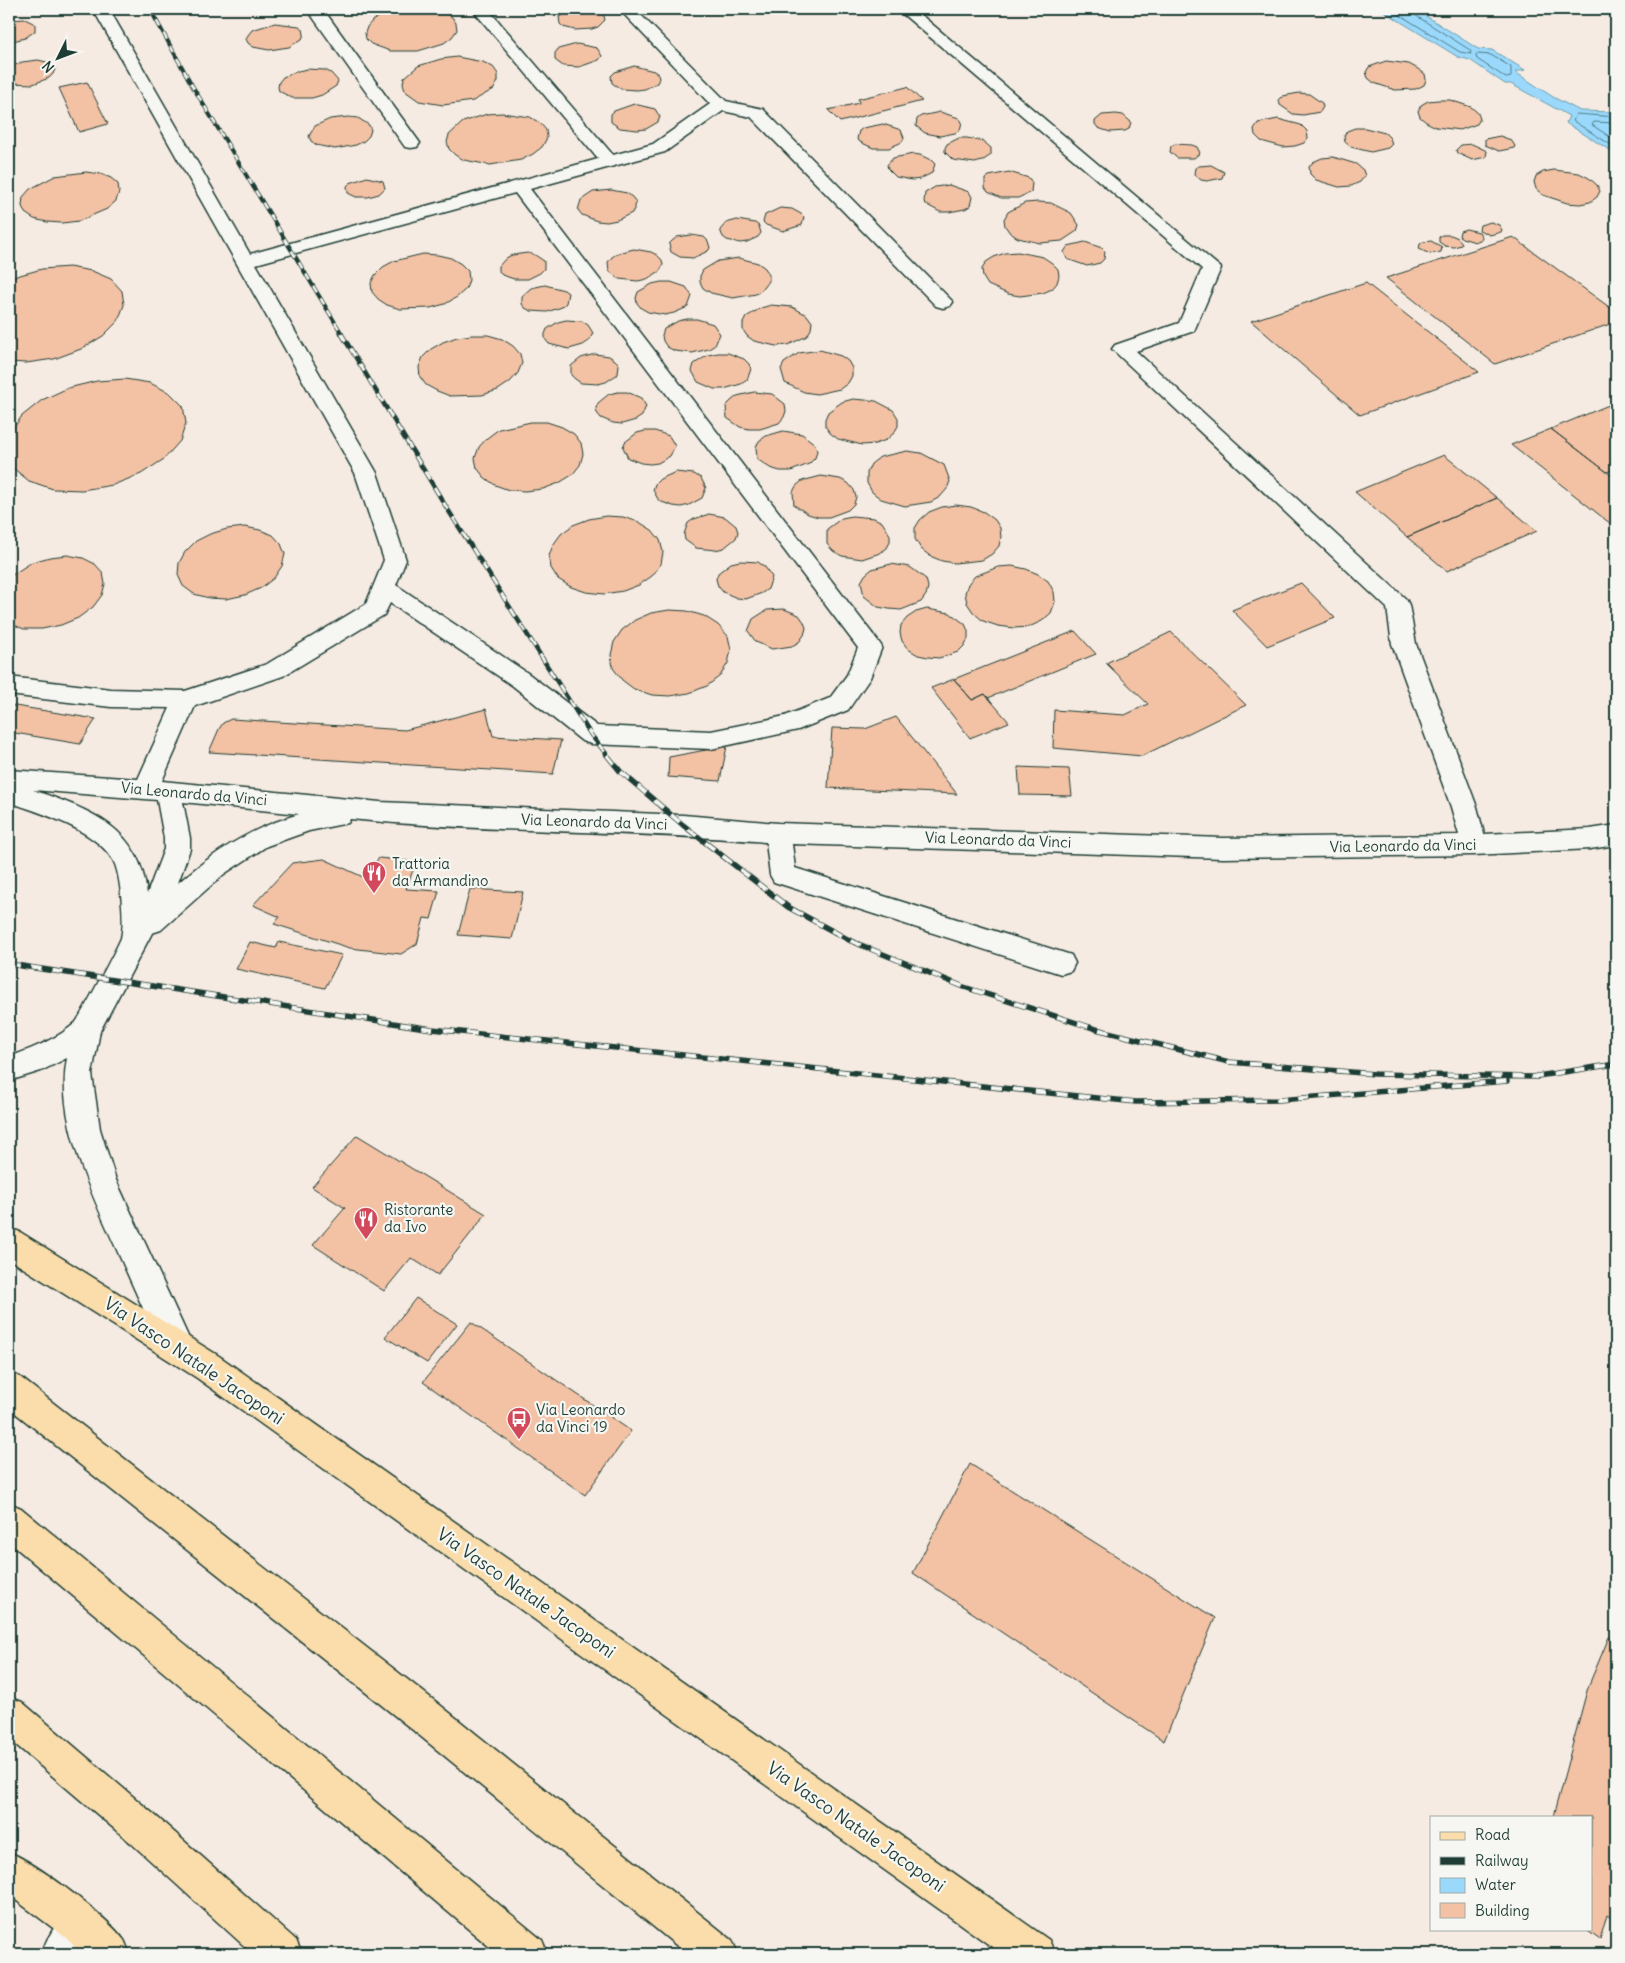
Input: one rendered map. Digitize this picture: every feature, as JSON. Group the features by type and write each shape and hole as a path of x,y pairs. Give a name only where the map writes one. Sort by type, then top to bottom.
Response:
{"main road":[{"name":"Via Vasco Natale Jacoponi","path":"9,1242 176,1345 1036,1954"},
{"path":"9,1388 427,1718 718,1954"},
{"path":"9,1520 528,1954"},
{"path":"9,1715 144,1830 282,1954"},
{"path":"9,1871 70,1939 110,1954"}],"street":[{"path":"9,686 111,698 186,700 275,670 376,609 395,560 366,474 101,9"},
{"path":"315,9 411,142"},
{"path":"480,9 609,162"},
{"path":"627,9 720,105 757,113 943,302"},
{"path":"905,9 1212,268 1187,327 1122,349 1398,605 1404,644 1464,807 1474,845"},
{"path":"245,261 659,148 720,105"},
{"path":"384,588 521,680 590,735 711,740 790,724 840,704 858,678 870,647 519,186"},
{"path":"176,1345 101,1181 84,1130 78,1074 86,1030 134,939 158,900 177,849 177,838 157,791 186,700"},
{"name":"Via Leonardo da Vinci","path":"9,779 380,812 476,818 683,825 778,833 1223,848 1474,845 1590,839 1616,835"},
{"path":"9,792 70,813 110,839 124,854 130,869 133,886 135,911 134,939"},
{"name":"Via Leonardo da Vinci","path":"134,939 220,863 236,851 265,835 324,818 380,812"},
{"path":"778,833 783,875 1061,963"},
{"path":"9,1069 35,1062 60,1049 86,1030"}],"water":[{"path":"1380,9 1415,9 1478,49 1492,50 1525,70 1515,72 1553,97 1580,111 1616,112 1616,154 1566,123 1569,116 1511,84 1505,84 1470,60 1458,57"}],"building":[{"path":"403,9 431,9 443,12 452,17 456,23 457,30 444,43 418,51 390,51 371,44 366,39 367,27 372,21 380,16"},
{"path":"575,9 595,10 604,16 605,20 598,27 592,29 575,30 563,27 560,24 559,17"},
{"path":"692,9 736,9 705,13"},
{"path":"25,19 35,24 35,31 25,38 9,42 9,20"},
{"path":"275,23 299,26 303,29 302,39 289,47 269,50 253,47 248,43 246,39 252,30"},
{"path":"577,44 597,48 602,56 599,60 579,67 563,66 555,60 555,53 558,49"},
{"path":"457,57 483,62 493,67 498,74 498,81 494,89 473,101 443,105 419,101 405,91 404,78 418,66 441,59"},
{"path":"38,60 51,63 54,66 53,74 49,78 33,84 9,83 9,68 22,62"},
{"path":"1386,61 1409,64 1418,69 1425,74 1426,80 1424,85 1416,89 1395,90 1374,83 1368,78 1366,72 1369,67"},
{"path":"634,66 654,71 658,74 659,79 657,83 645,89 637,90 621,89 612,83 611,76 615,72"},
{"path":"307,69 325,70 331,73 338,81 336,86 322,95 312,98 292,98 279,91 279,82 283,77"},
{"path":"87,82 108,124 79,132 59,88"},
{"path":"907,87 922,101 840,122 828,110 859,103 858,99"},
{"path":"1299,93 1309,94 1322,103 1323,107 1320,112 1303,115 1293,114 1280,105 1279,100 1283,96"},
{"path":"1450,100 1471,107 1478,113 1480,119 1477,124 1460,130 1436,127 1420,117 1418,111 1421,105 1428,101"},
{"path":"634,104 655,109 660,117 658,122 646,129 637,130 620,128 611,122 611,114 614,111"},
{"path":"940,112 959,118 962,122 960,130 940,136 925,133 916,126 917,119 921,116"},
{"path":"502,113 530,117 540,123 546,130 547,138 542,147 521,160 490,165 464,160 449,149 447,142 449,135 463,122 487,114"},
{"path":"1102,115 1123,115 1131,122 1129,129 1110,132 1098,128 1095,124 1095,121"},
{"path":"358,118 369,125 371,130 369,136 364,141 356,145 335,149 316,145 311,141 309,136 315,126 330,119"},
{"path":"1278,119 1301,125 1307,131 1308,138 1304,143 1283,147 1261,141 1255,135 1254,129 1258,123"},
{"path":"883,124 901,130 904,138 902,142 889,148 873,148 857,139 859,131 863,128"},
{"path":"1355,128 1365,128 1385,133 1390,138 1392,144 1388,148 1371,152 1351,147 1345,142 1344,136 1347,131"},
{"path":"1500,136 1511,140 1515,146 1514,148 1499,151 1485,145 1485,139"},
{"path":"959,138 983,141 991,148 991,155 975,163 953,160 945,152 945,148 947,144"},
{"path":"1175,144 1192,145 1197,147 1200,153 1194,158 1177,158 1170,152 1171,146"},
{"path":"1472,144 1487,151 1486,157 1472,160 1457,153 1456,150 1461,145"},
{"path":"913,154 931,160 935,164 932,173 920,179 912,180 896,177 888,169 887,165 893,158"},
{"path":"1333,157 1356,164 1363,170 1365,176 1360,182 1351,186 1339,187 1316,180 1310,174 1309,167 1313,162 1322,158"},
{"path":"1211,165 1224,172 1222,178 1207,181 1201,180 1194,174 1195,168"},
{"path":"1554,170 1579,173 1589,178 1597,185 1600,191 1597,197 1590,202 1580,204 1567,203 1543,195 1536,189 1534,182 1536,176 1543,172"},
{"path":"86,172 101,174 111,178 118,184 119,192 116,201 107,209 79,221 62,223 34,219 25,213 22,206 23,197 30,189 55,176"},
{"path":"1009,172 1029,178 1032,183 1031,192 1018,198 1001,198 988,192 985,188 985,179 989,176"},
{"path":"367,177 383,181 385,188 379,194 368,197 356,197 348,193 347,186 350,183"},
{"path":"949,185 969,192 972,197 970,206 965,209 940,212 924,202 925,193 935,187"},
{"path":"611,190 627,193 632,197 636,202 632,213 617,220 607,222 597,221 582,215 578,210 581,200 593,192"},
{"path":"1025,203 1051,203 1071,213 1079,225 1077,231 1062,241 1040,243 1018,238 1010,233 1005,226 1004,219 1008,212"},
{"path":"780,208 792,209 801,214 804,217 802,225 783,231 766,225 763,222 765,215"},
{"path":"737,220 755,223 759,226 761,233 758,237 747,242 740,243 727,240 723,237 720,230 726,223"},
{"path":"1491,222 1499,225 1502,230 1501,232 1490,235 1479,230 1480,225"},
{"path":"1466,229 1479,232 1482,239 1475,242 1459,236 1460,231"},
{"path":"691,235 704,237 708,241 710,248 708,251 693,258 680,257 671,252 669,244 672,241 677,237"},
{"path":"1451,235 1458,238 1462,243 1454,247 1445,246 1439,242 1439,237"},
{"path":"1513,237 1616,312 1616,322 1495,364 1386,278"},
{"path":"1431,241 1442,247 1441,252 1430,254 1419,249 1420,244 1423,242"},
{"path":"1085,242 1102,248 1105,251 1104,259 1100,263 1087,266 1067,259 1064,252 1068,246"},
{"path":"634,249 657,255 662,260 663,265 660,271 647,279 638,281 619,279 609,271 608,262 612,257 618,253"},
{"path":"1018,252 1043,257 1058,269 1057,283 1052,289 1043,293 1020,296 1008,294 988,285 983,277 982,269 986,262 1005,253"},
{"path":"528,253 544,261 544,269 540,273 528,279 514,279 502,275 499,271 499,266 506,258 512,255"},
{"path":"423,254 451,258 461,264 468,271 469,280 466,289 445,304 430,308 400,309 387,305 378,299 372,292 371,283 375,275 383,267 394,261"},
{"path":"739,258 758,263 765,268 769,275 769,281 764,288 756,294 733,298 711,293 703,288 700,276 703,270 718,261"},
{"path":"69,267 92,271 111,279 122,291 124,305 118,321 103,336 81,349 54,359 26,363 9,362 9,278 42,269"},
{"path":"671,282 686,287 692,296 688,307 665,315 648,312 641,308 636,298 638,292 652,284"},
{"path":"1366,283 1479,372 1360,415 1251,321"},
{"path":"545,285 564,290 568,293 566,303 562,307 547,312 531,311 525,308 522,304 522,296 531,288"},
{"path":"771,305 792,307 807,315 812,322 807,336 788,345 776,346 754,341 747,336 743,330 743,323 746,317 761,308"},
{"path":"697,319 713,324 720,334 715,345 709,349 692,353 675,351 667,347 662,335 664,329 678,321"},
{"path":"566,320 582,321 588,325 593,333 589,341 569,349 549,344 545,339 547,329 558,322"},
{"path":"488,335 502,339 513,346 520,354 522,363 518,373 510,382 498,390 482,395 450,396 426,385 420,377 419,367 423,357 431,349 443,342 457,337"},
{"path":"820,350 841,356 848,361 852,368 852,376 848,383 840,389 817,394 804,392 785,383 781,369 784,363 799,353"},
{"path":"728,353 744,359 751,369 747,380 741,384 724,389 714,389 698,382 692,371 694,364 708,355"},
{"path":"595,354 609,356 615,360 619,364 618,374 606,382 598,384 581,383 571,375 571,366 581,358"},
{"path":"125,379 150,383 170,393 183,406 186,423 180,441 164,459 141,474 113,485 82,490 53,489 29,481 13,468 9,458 9,434 22,416 42,400 68,388 97,381"},
{"path":"627,392 641,398 646,406 642,416 622,424 613,423 601,418 596,408 598,403 609,394"},
{"path":"754,392 772,394 785,404 786,411 779,423 760,429 749,429 740,427 727,418 726,406 731,401 737,396"},
{"path":"853,399 876,401 893,410 898,418 898,426 894,433 886,440 875,444 862,445 838,439 830,433 825,426 828,412 842,402"},
{"path":"1616,402 1616,469 1607,472 1551,429"},
{"path":"531,422 547,422 562,427 574,434 581,443 583,454 580,465 572,475 559,483 543,489 509,490 495,485 484,477 477,468 475,458 479,447 499,429"},
{"path":"1551,429 1616,479 1616,528 1511,445"},
{"path":"655,431 669,436 675,446 670,456 658,463 650,464 628,458 623,447 625,442 637,433"},
{"path":"783,431 802,434 815,444 817,451 815,458 809,464 791,471 780,471 770,468 757,459 756,447 759,441 766,436"},
{"path":"907,451 921,453 944,465 950,481 947,489 940,497 931,502 905,506 881,499 872,492 867,483 867,473 871,464 880,457"},
{"path":"1444,455 1497,498 1407,537 1355,492"},
{"path":"676,472 694,474 701,478 706,488 702,498 681,507 659,501 653,490 655,484 660,479"},
{"path":"821,476 840,479 848,483 854,490 856,497 854,504 848,510 829,517 818,517 808,514 794,505 793,492 796,486 802,481"},
{"path":"1497,498 1537,531 1447,571 1407,537"},
{"path":"956,505 971,507 984,512 995,520 1000,528 999,546 992,554 982,560 955,563 942,561 930,556 921,549 915,539 915,528 920,520 929,512 942,507"},
{"path":"709,514 725,517 736,526 738,532 736,538 724,548 715,550 696,548 685,540 684,534 688,523"},
{"path":"606,516 623,517 639,522 652,530 660,540 663,552 661,564 652,576 639,585 623,591 604,594 586,592 571,587 558,579 551,568 549,556 553,545 561,534 573,525 589,519"},
{"path":"852,516 874,518 882,522 890,535 890,542 887,548 880,553 862,559 842,556 833,551 827,544 827,529 842,518"},
{"path":"245,527 273,535 281,544 285,554 282,566 274,578 261,588 245,595 226,599 209,598 194,594 183,586 178,575 179,563 185,552 196,541 227,529"},
{"path":"67,555 83,558 95,564 103,573 105,584 102,595 93,607 78,618 61,625 42,629 24,629 9,623 9,577 32,562"},
{"path":"740,561 758,562 765,567 772,577 768,589 746,599 737,598 723,592 718,586 716,579 718,573 731,563"},
{"path":"891,564 910,567 926,579 928,587 926,595 921,602 901,610 889,609 878,607 864,596 861,582 865,575 872,569"},
{"path":"1012,566 1038,574 1048,581 1054,592 1055,602 1051,613 1042,621 1029,627 998,626 983,621 967,603 965,593 968,584 975,576 998,567"},
{"path":"1301,583 1335,618 1267,646 1232,610"},
{"path":"784,609 799,615 804,622 806,628 799,642 792,646 772,649 756,642 748,631 753,619 767,610"},
{"path":"927,609 950,613 965,624 968,631 968,639 958,652 939,658 928,657 918,655 908,649 902,641 901,625 916,612"},
{"path":"669,610 687,611 704,616 718,625 728,636 731,650 728,663 720,676 707,686 689,693 670,696 652,695 634,689 622,680 613,668 611,655 614,642 622,630 635,620 651,613"},
{"path":"1075,631 1096,654 988,698 985,694 972,700 954,679"},
{"path":"1171,632 1246,705 1142,756 1053,748 1054,710 1125,715 1148,704 1106,663"},
{"path":"954,679 972,700 985,694 1009,722 970,738 931,688"},
{"path":"9,705 96,719 80,744 9,732"},
{"path":"486,709 493,736 561,740 553,774 209,752 223,723 231,719 405,730"},
{"path":"896,717 957,794 828,788 832,728 865,729"},
{"path":"727,746 720,781 668,777 669,757"},
{"path":"1018,767 1069,769 1072,796 1020,795"},
{"path":"379,858 416,862 406,889 439,891 431,919 424,918 417,944 401,954 350,948 274,924 280,917 253,905 292,863 324,859 363,877"},
{"path":"470,889 523,892 512,939 458,935"},
{"path":"250,942 276,948 279,942 342,955 325,988 236,969"},
{"path":"357,1135 486,1214 438,1275 411,1258 384,1291 313,1245 345,1208 312,1187"},
{"path":"416,1298 457,1324 427,1363 385,1337"},
{"path":"471,1322 631,1431 585,1495 423,1382"},
{"path":"970,1464 1215,1618 1164,1741 913,1573"},
{"path":"1609,1637 1616,1642 1616,1921 1607,1915 1600,1940 1586,1930 1592,1930 1592,1816 1553,1816 1588,1687"}],"railway":[{"path":"150,9 193,87 342,334"},
{"path":"341,333 445,505 591,735 608,756"},
{"path":"607,755 620,771 683,825 788,907 851,941 964,987 1096,1029 1229,1062 1375,1074 1532,1077"},
{"path":"9,964 432,1029 1136,1102 1279,1100 1507,1081"},
{"path":"1532,1077 1616,1064"},
{"path":"1532,1077 1537,1077"}],"place":[{"name":"Trattoria da Armandino","path":"374,894"},
{"name":"Ristorante da Ivo","path":"366,1240"},
{"name":"Via Leonardo da Vinci 19","path":"519,1440"}]}
